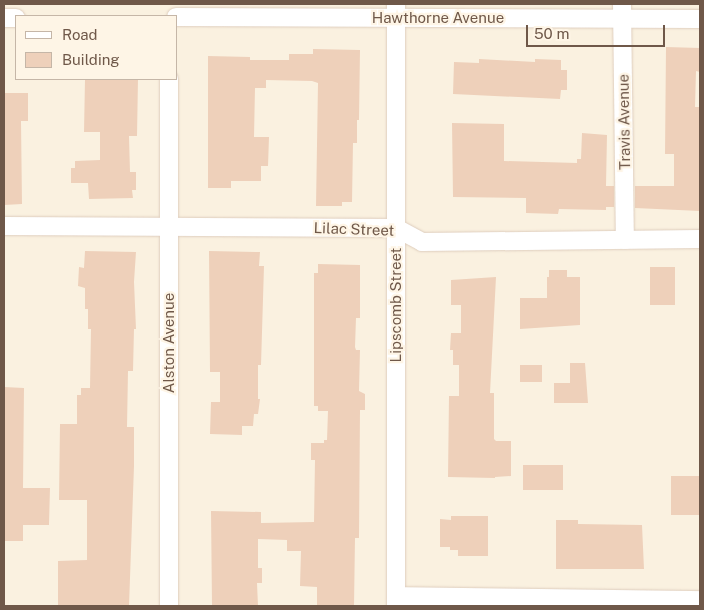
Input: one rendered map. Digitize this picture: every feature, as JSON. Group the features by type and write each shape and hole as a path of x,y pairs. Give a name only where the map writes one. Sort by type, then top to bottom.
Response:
{"street":[{"name":"Hawthorne Avenue","path":"178,17 396,11 622,11 700,19"},
{"name":"Lipscomb Street","path":"396,11 396,601"},
{"name":"Travis Avenue","path":"622,11 625,240"},
{"name":"Alston Avenue","path":"168,606 169,80"},
{"name":"Lilac Street","path":"4,226 396,228 422,242 700,240"},
{"path":"396,601 700,600"}],"building":[{"path":"666,47 700,48 700,72 696,71 695,107 700,107 700,211 635,208 635,186 674,186 674,154 665,154"},
{"path":"313,49 360,50 359,120 357,120 357,143 353,143 352,202 342,202 342,206 316,206 318,83 312,81 266,80 266,88 255,88 254,137 269,137 268,166 261,166 261,181 231,181 231,188 208,188 208,56 250,57 250,60 289,60 289,54 313,54"},
{"path":"479,59 535,62 535,59 561,60 561,70 567,70 567,90 561,90 560,99 453,94 454,62 479,63"},
{"path":"85,80 138,80 137,136 129,136 130,172 136,172 136,190 132,190 133,198 89,199 88,183 71,183 71,168 75,168 75,161 100,160 100,132 84,132"},
{"path":"4,93 28,93 28,121 21,121 22,204 4,205"},
{"path":"452,123 504,124 504,161 577,163 577,159 581,159 582,133 607,135 606,186 614,186 614,207 606,207 606,210 559,209 558,214 526,213 526,198 453,197"},
{"path":"85,251 136,252 134,282 136,329 134,329 133,371 128,371 127,427 134,427 129,606 58,606 58,561 87,560 87,500 59,500 60,424 77,424 77,395 81,395 81,388 90,388 91,329 88,329 88,309 85,309 85,288 78,286 79,267 84,268"},
{"path":"209,251 260,252 259,266 264,266 261,365 258,365 258,399 260,399 258,414 254,414 253,426 242,426 242,435 210,434 211,402 220,402 220,372 210,372"},
{"path":"318,264 360,265 360,318 356,318 355,347 356,350 360,350 359,391 365,394 365,410 360,410 359,538 355,538 354,606 317,606 317,587 300,586 301,551 287,551 287,540 258,539 258,568 262,568 262,583 257,583 258,606 212,606 211,511 261,512 261,523 314,522 315,460 311,460 311,443 324,443 324,440 327,440 328,411 318,411 318,406 314,406 314,273 318,273"},
{"path":"650,267 675,267 675,305 650,305"},
{"path":"549,270 567,270 567,277 580,277 580,325 520,329 520,298 547,298"},
{"path":"496,277 490,393 494,393 494,439 496,441 511,441 511,476 495,478 448,477 449,396 459,396 459,365 453,365 453,350 450,350 451,333 461,333 461,305 451,305 451,280"},
{"path":"570,363 585,363 588,403 554,403 554,383 570,383"},
{"path":"520,365 542,365 542,382 520,382"},
{"path":"4,387 24,388 23,488 50,488 49,525 23,525 23,541 4,541"},
{"path":"523,465 563,465 563,490 523,490"},
{"path":"671,476 700,476 700,515 671,515"},
{"path":"451,516 488,516 488,556 458,556 458,550 450,550 450,547 440,547 440,519 451,520"},
{"path":"556,520 578,520 578,524 642,525 644,569 556,569"}]}
